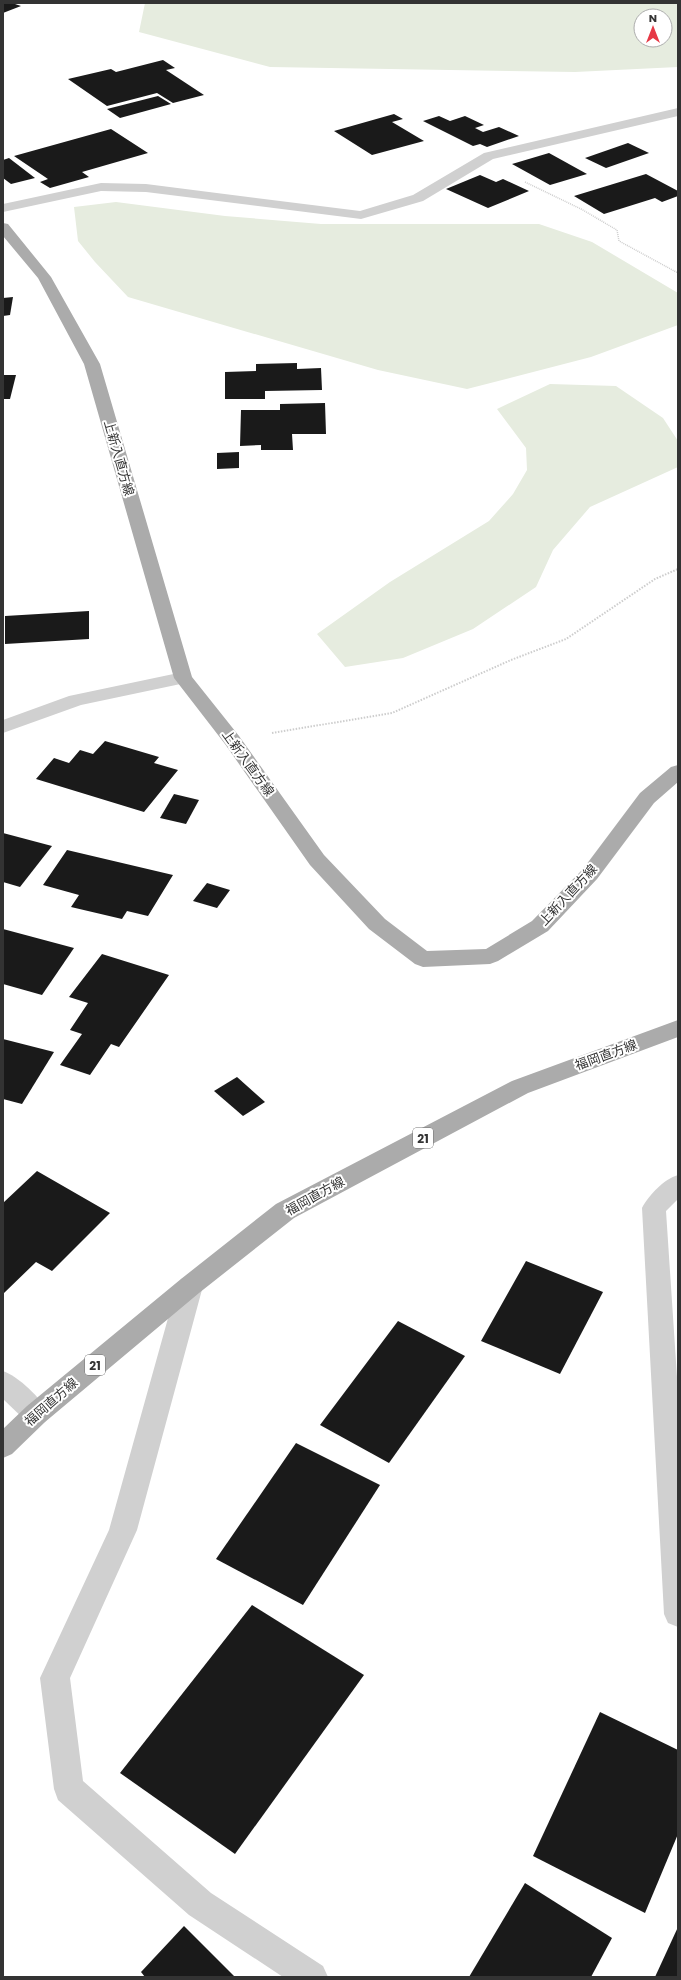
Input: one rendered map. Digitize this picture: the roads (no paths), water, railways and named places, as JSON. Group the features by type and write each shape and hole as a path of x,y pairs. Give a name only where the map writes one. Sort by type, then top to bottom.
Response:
{"main road":[{"name":"上新入直方線","path":"3,227 44,277 92,364 183,678 232,740 317,860 376,924 422,959 490,956 540,926 590,874 647,798 678,771"},
{"name":"福岡直方線","path":"3,1446 36,1414 190,1286 285,1211 520,1086 678,1028"}],"street":[{"path":"3,208 101,187 146,188 315,208 360,216 418,198 489,156 678,112"},
{"path":"3,727 76,700 183,678"},
{"path":"678,1184 654,1208 678,1614"},
{"path":"190,1286 123,1530 54,1678 69,1789 200,1904 303,1975"},
{"path":"3,1382 36,1414"}]}
